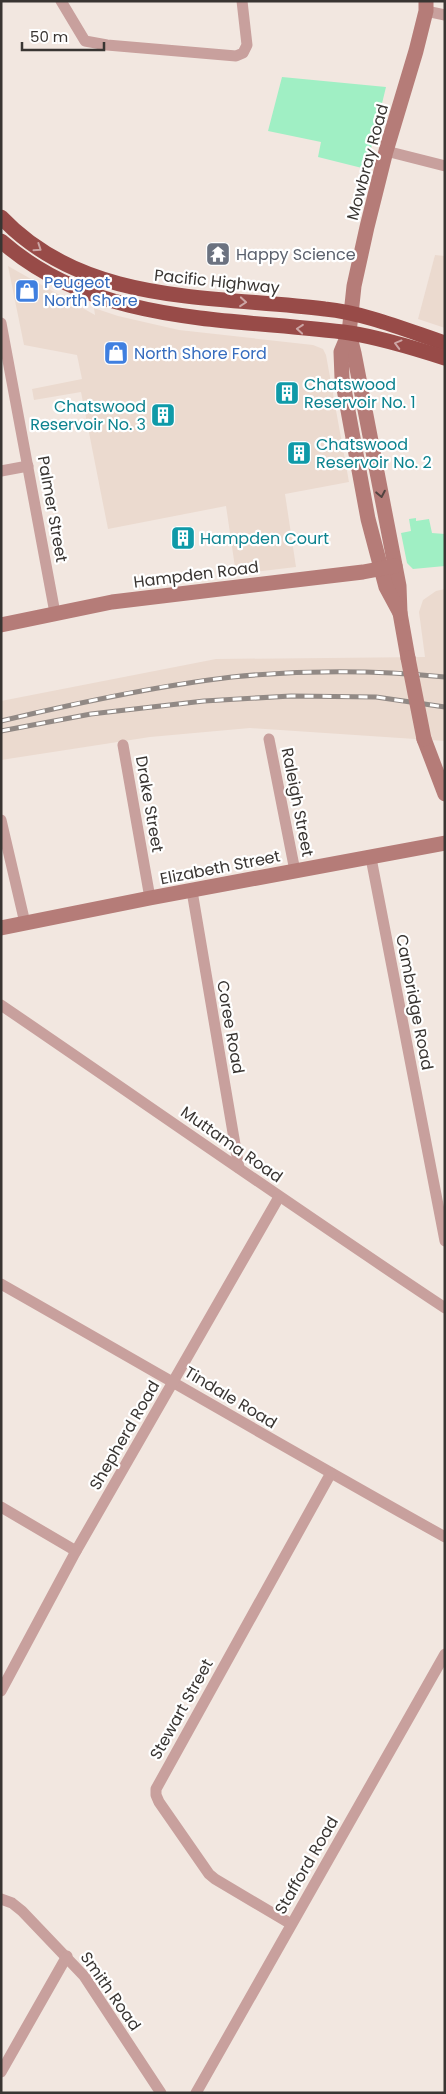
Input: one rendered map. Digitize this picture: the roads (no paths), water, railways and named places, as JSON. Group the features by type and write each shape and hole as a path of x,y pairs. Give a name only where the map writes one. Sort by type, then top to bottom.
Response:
{"highway":[{"name":"Pacific Highway","path":"1,217 29,242 59,261 92,276 136,289 194,297 326,309 350,314 445,343"},
{"path":"1,241 41,270 87,292 114,301 174,315 206,320 349,333 407,346 445,358"}],"street":[{"path":"61,1 85,41 107,45 236,56 243,54 247,45 242,1"},
{"path":"426,6 445,15"},
{"name":"Mowbray Road","path":"426,6 416,51 386,151 355,279 349,333 354,353 387,567 386,587 400,613 425,745 445,794"},
{"path":"386,151 445,166"},
{"name":"Palmer Street","path":"1,323 55,613"},
{"path":"1,471 28,466"},
{"name":"Hampden Road","path":"1,624 112,602 363,572 387,567"},
{"name":"Raleigh Street","path":"269,739 295,871"},
{"name":"Drake Street","path":"122,745 150,898"},
{"path":"425,745 435,762 445,769"},
{"path":"1,820 25,923"},
{"name":"Elizabeth Street","path":"1,928 445,843"},
{"name":"Cambridge Road","path":"371,858 445,1241"},
{"name":"Coree Road","path":"192,890 239,1168"},
{"name":"Muttama Road","path":"1,1005 239,1168 278,1197 445,1308"},
{"name":"Shepherd Road","path":"1,1691 76,1551 278,1197"},
{"name":"Tindale Road","path":"1,1284 445,1537"},
{"name":"Stewart Street","path":"291,1924 209,1874 159,1802 156,1789 331,1473"},
{"path":"1,1507 76,1551"},
{"name":"Stafford Road","path":"196,2093 445,1654"},
{"name":"Smith Road","path":"1,1899 12,1902 22,1911 67,1956 84,1976 161,2093"},
{"path":"1,2072 67,1956"}],"railway":[{"path":"1,721 116,696 232,677 338,672 392,673 445,677"},
{"path":"1,731 91,714 204,701 291,696 376,697 445,707"}],"place":[{"name":"Happy Science","path":"218,254"},
{"name":"Peugeot North Shore","path":"27,291"},
{"name":"North Shore Ford","path":"116,353"},
{"name":"Chatswood Reservoir No. 1","path":"287,393"},
{"name":"Chatswood Reservoir No. 3","path":"163,415"},
{"name":"Chatswood Reservoir No. 2","path":"299,453"},
{"name":"Hampden Court","path":"183,538"}]}
